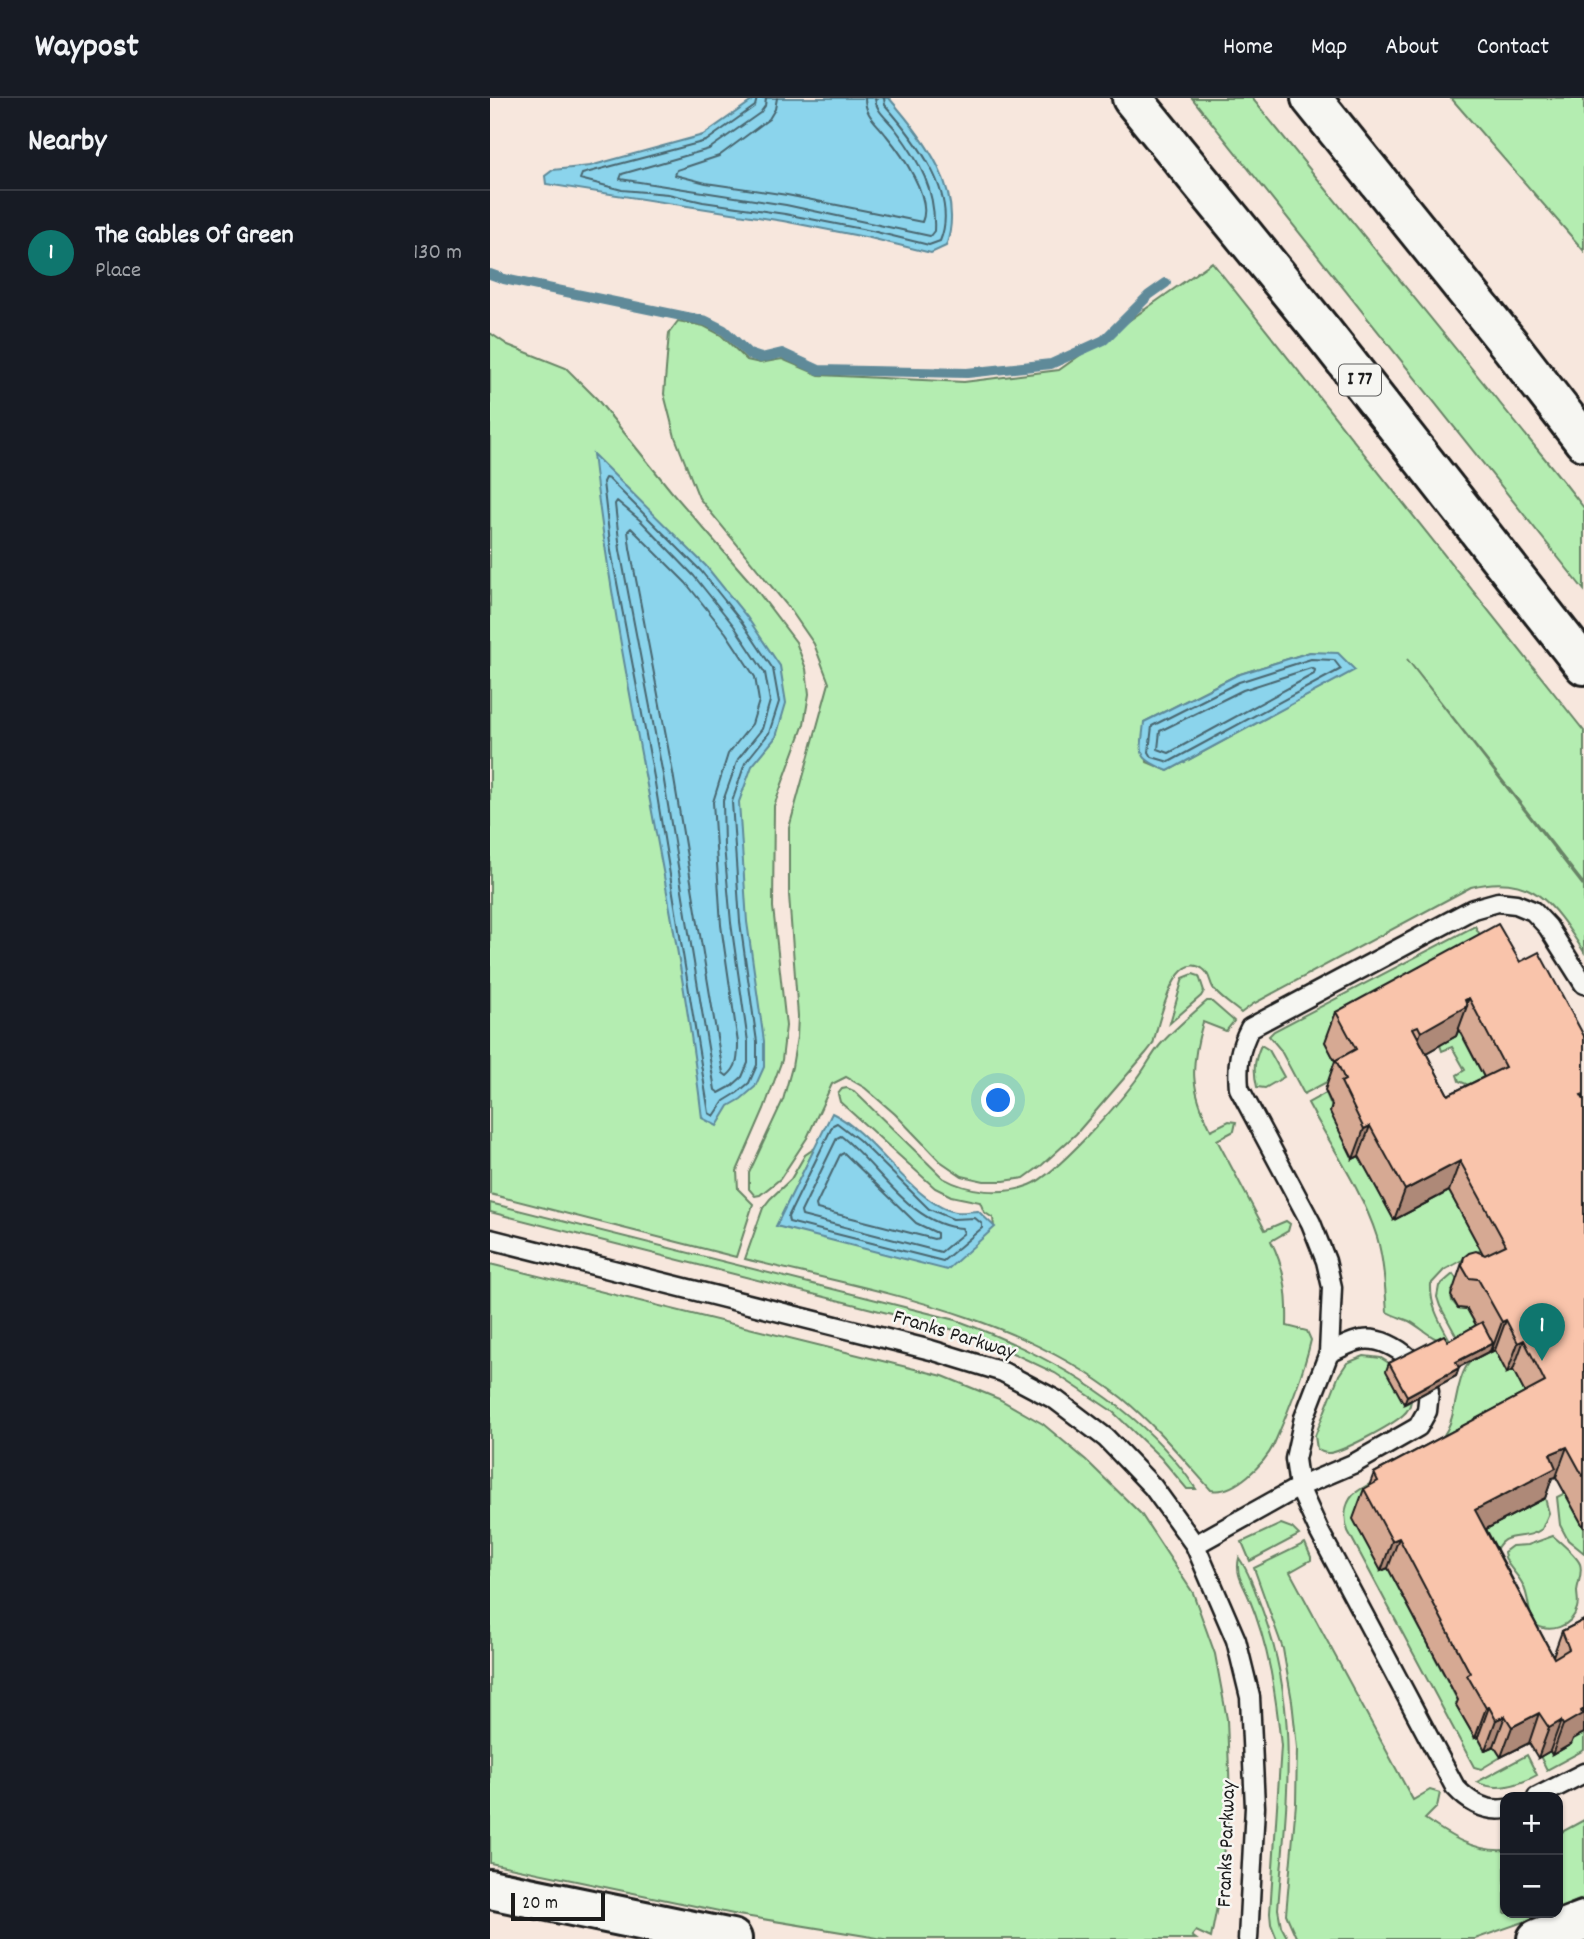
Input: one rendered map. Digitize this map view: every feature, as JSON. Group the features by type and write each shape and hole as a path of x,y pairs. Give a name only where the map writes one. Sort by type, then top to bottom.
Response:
{"main road":[{"name":"I 77","path":"1132,98 1322,331 1584,664"},
{"path":"1311,98 1510,344 1584,441"},
{"path":"490,1889 732,1939"},
{"path":"1537,1939 1584,1921"}],"lane":[{"path":"1500,1809 1486,1809 1475,1804 1455,1787 1319,1531 1299,1487 1295,1459 1304,1418 1329,1353 1332,1287 1326,1261 1311,1223 1239,1088 1237,1066 1240,1048 1250,1028 1473,909 1498,902 1516,904 1532,911 1548,927 1584,984"},
{"name":"Franks Parkway","path":"490,1239 918,1347 1003,1372 1056,1400 1106,1438 1153,1487 1195,1545 1236,1640 1250,1698 1255,1807 1248,1939"},
{"path":"1329,1353 1362,1340 1382,1342 1398,1349 1410,1359"},
{"path":"1195,1545 1299,1487 1355,1463 1418,1427 1427,1411 1429,1391"},
{"path":"1547,1792 1584,1773"}],"green space":[{"path":"1192,98 1252,98 1563,481 1584,508 1584,590"},
{"path":"1451,98 1584,98 1584,251"},
{"path":"1212,262 1584,731 1584,884 1407,659 1584,887 1584,952 1563,920 1540,896 1527,888 1493,883 1471,887 1253,1004 1241,1013 1216,992 1206,971 1193,965 1184,969 1169,992 1153,1044 1146,1053 1076,1134 1024,1178 984,1181 962,1176 940,1161 895,1114 865,1088 846,1077 832,1084 807,1138 780,1179 755,1196 749,1189 749,1173 783,1100 797,1037 798,1016 789,895 789,828 829,683 814,644 790,609 699,498 675,437 664,394 669,333 678,321 704,326 721,335 747,360 760,363 782,359 819,375 964,382 1059,370","holes":["1310,652 1354,670 1168,771 1147,762 1144,722 1237,675"]},
{"path":"490,333 508,345 566,368 597,399 671,491 752,584 796,642 806,669 809,694 804,724 774,806 773,907 786,1026 782,1060 737,1171 738,1189 753,1204 736,1257 490,1194"},
{"path":"1475,926 1508,985 1325,1042 1342,1074 1304,1094 1280,1049 1269,1036 1274,1031"},
{"path":"1193,974 1199,976 1204,991 1170,1023 1183,978"},
{"path":"1207,1001 1211,1001 1234,1021 1226,1031 1203,1022 1194,1065 1199,1102 1211,1130 1229,1121 1236,1122 1234,1131 1217,1140 1265,1230 1286,1221 1290,1224 1288,1231 1271,1241 1285,1282 1287,1326 1307,1331 1311,1340 1295,1393 1270,1452 1239,1483 1229,1488 1211,1490 1157,1431 1122,1398 1080,1369 1036,1345 990,1325 942,1309 745,1259 763,1208 791,1179 805,1155 815,1148 777,1225 994,1227 993,1218 984,1212 980,1202 951,1196 935,1188 840,1102 838,1094 842,1089 854,1091 943,1178 963,1187 1009,1191 1041,1179 1070,1154 1127,1091 1160,1045"},
{"path":"1458,1028 1494,1096 1459,1081 1457,1075 1465,1070 1452,1047 1442,1051 1440,1045"},
{"path":"1261,1045 1269,1050 1284,1077 1265,1088 1257,1087 1255,1076"},
{"path":"1326,1093 1353,1158 1359,1156 1394,1220 1449,1191 1481,1250 1444,1270 1431,1284 1434,1307 1451,1342 1434,1337 1409,1321 1387,1312 1381,1255 1371,1220 1355,1185 1308,1103"},
{"path":"490,1203 956,1320 1025,1349 1090,1386 1148,1432 1174,1459 1196,1489 1187,1489 1161,1458 1112,1411 1055,1373 974,1335 490,1212"},
{"path":"490,1264 943,1376 999,1399 1043,1424 1086,1460 1141,1514 1193,1593 1215,1654 1227,1719 1230,1797 1221,1886 1211,1938 1196,1931 1192,1936 1196,1939 884,1939 738,1915 490,1863"},
{"path":"1453,1274 1459,1283 1451,1292 1452,1301 1458,1308 1467,1309 1479,1330 1459,1341 1437,1297 1439,1286"},
{"path":"1495,1350 1507,1373 1513,1370 1535,1412 1382,1570 1388,1568 1475,1738 1478,1737 1485,1750 1494,1746 1501,1757 1481,1769 1474,1767 1348,1531 1345,1517 1348,1503 1356,1492 1436,1444 1446,1432 1468,1364 1479,1355"},
{"path":"1364,1356 1381,1358 1395,1367 1405,1404 1411,1401 1409,1407 1397,1420 1366,1438 1335,1452 1322,1452 1317,1449 1315,1436 1339,1375 1347,1363"},
{"path":"1565,1493 1584,1528 1584,1553 1568,1540 1560,1525 1557,1497"},
{"path":"1545,1498 1549,1513 1542,1529 1528,1535 1508,1538 1498,1547 1494,1556 1465,1540"},
{"path":"1281,1524 1292,1528 1299,1535 1250,1561 1242,1542"},
{"path":"1553,1536 1575,1557 1581,1571 1577,1591 1578,1606 1574,1615 1565,1624 1553,1629 1539,1627 1533,1623 1521,1580 1507,1561 1504,1552 1512,1546 1528,1545"},
{"path":"1305,1543 1311,1560 1290,1572 1413,1800 1430,1790 1440,1793 1437,1807 1425,1819 1473,1846 1500,1850 1500,1918 1535,1918 1475,1939 1296,1937 1286,1914 1296,1803 1297,1748 1292,1701 1283,1649 1254,1568"},
{"path":"1239,1558 1250,1577 1275,1651 1287,1724 1287,1796 1278,1909 1281,1926 1288,1939 1277,1939 1270,1913 1281,1746 1277,1708 1262,1634 1239,1574"},
{"path":"1584,1733 1584,1750 1547,1770 1540,1756 1550,1751 1553,1754"},
{"path":"1527,1755 1537,1775 1523,1782 1499,1787 1477,1782"},
{"path":"1584,1820 1584,1898 1563,1907 1563,1855 1563,1831"}],"water":[{"path":"756,98 889,98 927,147 946,185 951,225 946,246 931,253 783,221 546,184 545,176 553,170 590,166 703,135"},
{"path":"593,454 706,566 747,617 780,666 786,703 776,737 752,766 739,802 747,922 764,1041 764,1067 755,1087 729,1106 717,1126 702,1118 678,952 617,620"},
{"path":"1310,652 1338,653 1355,670 1168,771 1150,762 1142,754 1144,722 1237,675"},
{"path":"832,1113 863,1136 926,1197 941,1207 956,1212 978,1211 995,1227 947,1270 776,1226"}],"building":[{"path":"1498,924 1520,962 1539,952 1584,1036 1584,1094 1581,1095 1584,1100 1584,1478 1567,1447 1550,1454 1556,1468 1475,1510 1554,1658 1569,1649 1562,1631 1584,1620 1584,1709 1582,1714 1563,1725 1561,1721 1549,1728 1539,1713 1512,1727 1505,1716 1496,1720 1467,1675 1470,1673 1399,1538 1392,1541 1364,1489 1378,1481 1374,1473 1545,1382 1524,1340 1518,1343 1506,1320 1502,1322 1478,1279 1469,1278 1462,1266 1464,1257 1469,1253 1476,1251 1485,1255 1506,1245 1460,1161 1405,1190 1370,1126 1364,1129 1341,1082 1345,1080 1336,1060 1356,1049 1336,1012","holes":["1469,998 1505,1067 1448,1095 1413,1028 1418,1026 1421,1032 1467,1006 1465,1000"]},
{"path":"1482,1322 1493,1343 1456,1362 1459,1368 1407,1396 1389,1363 1444,1335 1448,1341"}],"waterway":[{"path":"490,274 706,321 724,330 749,354 761,358 782,353 819,370 967,373 1051,364 1104,340 1149,295 1166,283"}],"place":[{"name":"The Gables Of Green","path":"1542,1361"}]}
